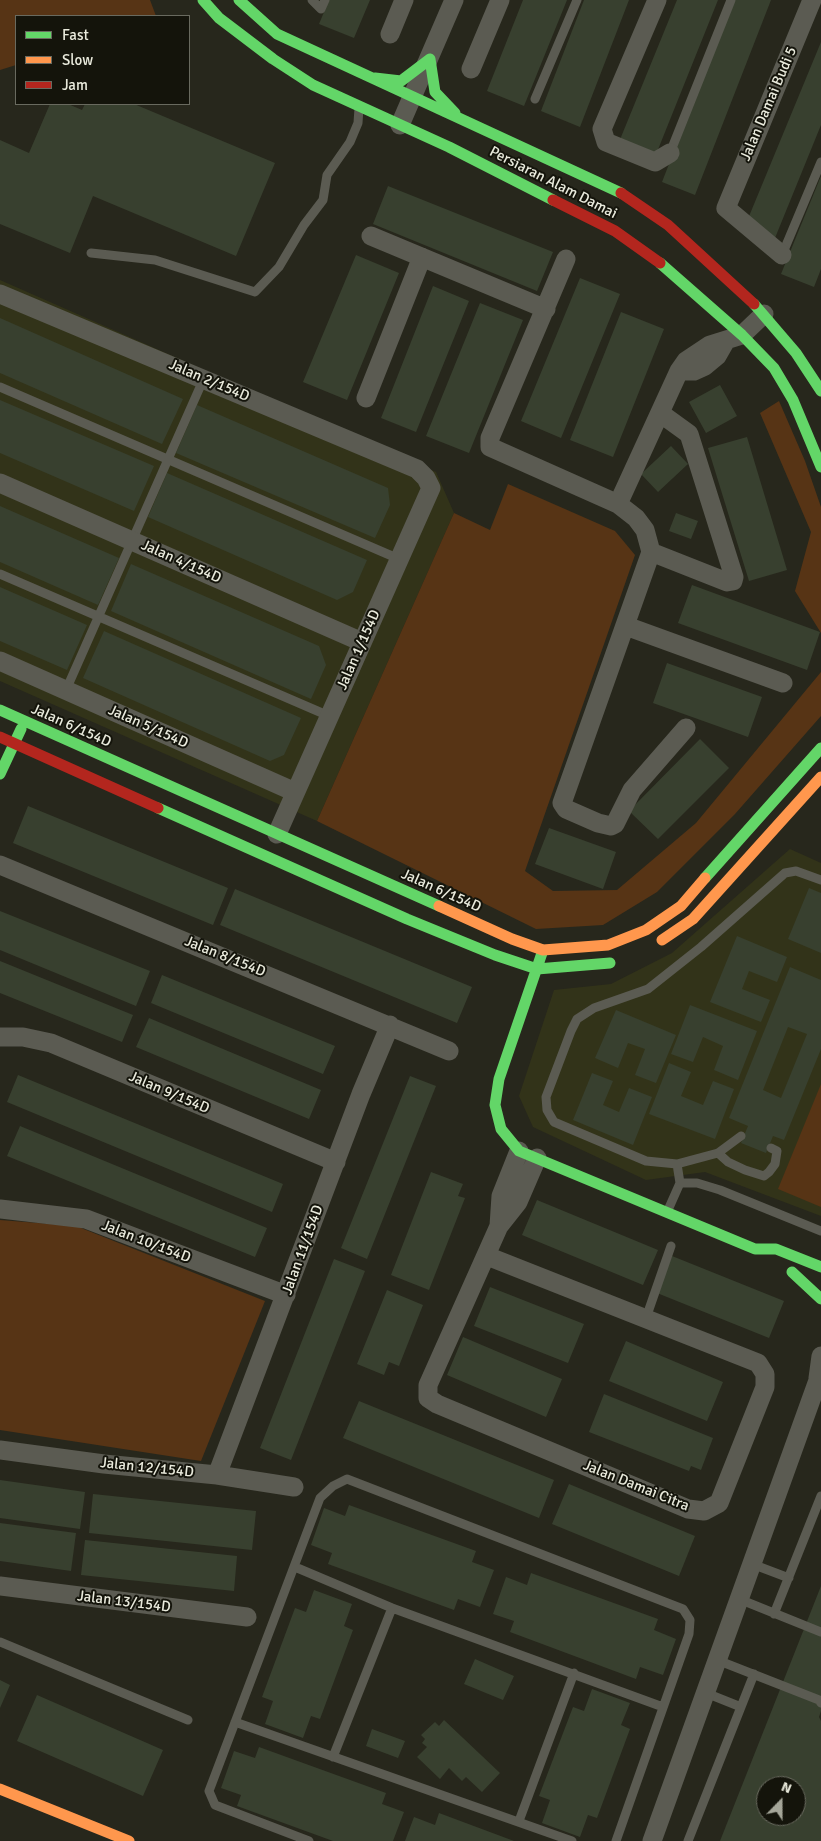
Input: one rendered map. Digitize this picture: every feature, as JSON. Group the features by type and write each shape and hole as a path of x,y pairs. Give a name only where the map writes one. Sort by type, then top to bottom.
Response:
{"street":[{"name":"Persiaran Alam Damai","path":"203,0 219,18 273,59 313,85 449,147 615,231 674,274 734,338 774,368 794,400 821,467"},
{"name":"Persiaran Alam Damai","path":"238,0 277,34 630,197 668,225 764,314 796,353 821,391"},
{"path":"390,34 404,0"},
{"path":"400,125 414,97 454,0"},
{"path":"471,69 500,0"},
{"path":"657,0 602,130 606,142 655,162 670,153"},
{"name":"Jalan Damai Budi 5","path":"782,256 726,208 812,0"},
{"path":"370,77 401,81 430,59"},
{"path":"430,59 435,92 459,118"},
{"path":"371,236 546,309"},
{"path":"366,398 422,257"},
{"path":"566,259 490,438 490,447 618,504 636,518 645,530 651,552 562,803 566,809 598,823 611,826 615,824 632,790 686,728"},
{"name":"Jalan 2/154D","path":"0,294 204,378 416,469"},
{"path":"618,504 679,371 686,360 710,346 734,338 764,314"},
{"path":"651,552 727,582 732,581 734,577 689,434 660,413"},
{"name":"Jalan 1/154D","path":"272,845 431,488 426,478 416,469"},
{"name":"Jalan 4/154D","path":"0,483 362,642"},
{"path":"626,626 783,683"},
{"name":"Jalan 5/154D","path":"0,661 295,792"},
{"name":"Jalan 6/154D","path":"0,710 272,845 408,919 495,955 537,968 561,968 612,963 621,959"},
{"path":"2,770 24,721"},
{"name":"Jalan 6/154D","path":"0,737 40,755 512,940 544,950 608,946 646,930 681,906 821,748"},
{"path":"0,748 2,770"},
{"path":"2,770 26,753 40,755"},
{"path":"654,946 694,919 821,776"},
{"name":"Jalan 8/154D","path":"0,865 450,1051"},
{"path":"544,950 499,1079 495,1105 501,1129 519,1151 755,1249 769,1262"},
{"path":"495,955 516,970 530,991"},
{"path":"530,991 538,982 561,968"},
{"name":"Jalan 11/154D","path":"217,1475 361,1094 390,1025"},
{"name":"Jalan 9/154D","path":"0,1037 24,1037 51,1043 336,1162"},
{"name":"Jalan Damai Citra","path":"499,1226 501,1196 519,1151"},
{"name":"Jalan Damai Citra","path":"487,1256 758,1363 765,1374 765,1387 719,1503 704,1511 688,1508 437,1404 428,1398 428,1385 468,1294 487,1256 499,1226 518,1202 537,1158"},
{"name":"Jalan 10/154D","path":"0,1209 86,1219 286,1295"},
{"path":"755,1249 776,1249 821,1267"},
{"path":"821,1284 788,1270 821,1299"},
{"path":"652,1841 819,1375 821,1356"},
{"name":"Jalan 12/154D","path":"0,1450 104,1464 217,1475 294,1487"},
{"name":"Jalan 13/154D","path":"0,1586 247,1617"},
{"path":"0,1789 129,1841"}],"lane":[{"path":"312,0 321,9 325,0"},
{"path":"535,99 576,0"},
{"path":"670,153 731,0"},
{"path":"91,253 154,260 255,292 279,267 304,225 323,200 327,175 350,142 358,123 360,108"},
{"path":"782,256 821,162"},
{"path":"66,690 204,378"},
{"path":"0,387 399,559"},
{"path":"0,574 329,716"},
{"path":"741,1136 718,1153 676,1164 646,1161 554,1122 547,1110 546,1097 571,1031 578,1019 594,1008 648,989 701,947 785,873 796,871 821,880"},
{"path":"718,1153 728,1162 764,1176 775,1164 776,1151 771,1148"},
{"path":"666,1212 680,1183 676,1164"},
{"path":"680,1183 697,1184 720,1190 821,1232"},
{"path":"646,1318 671,1246"},
{"path":"309,1841 297,1839 215,1805 208,1791 320,1498 333,1486 347,1480 550,1556 683,1609 690,1620 689,1634 616,1841"},
{"path":"774,1614 821,1496"},
{"path":"752,1564 789,1578"},
{"path":"295,1567 392,1608 574,1672 663,1706"},
{"path":"739,1599 821,1632"},
{"path":"333,1757 392,1608"},
{"path":"0,1642 188,1720"},
{"path":"717,1660 820,1700 821,1703"},
{"path":"520,1821 574,1672"},
{"path":"688,1841 754,1674"},
{"path":"706,1693 741,1707"},
{"path":"235,1722 520,1821 572,1841"}],"shaded area":[{"path":"0,0 150,0 156,15 15,15 15,65 0,70"},
{"path":"0,280 436,472 454,513 317,821 0,681"},
{"path":"779,401 805,461 821,507 821,633 795,591 811,532 760,413"},
{"path":"508,484 615,531 635,555 525,871 553,891 617,890 696,823 821,672 821,716 735,814 657,892 603,925 536,929 317,821 454,513 490,530"},
{"path":"790,849 821,863 821,1216 705,1172 646,1180 533,1127 519,1096 554,990 611,984 672,953"},
{"path":"821,1084 821,1207 778,1189"},
{"path":"0,1220 76,1226 265,1301 201,1461 0,1430"}],"building":[{"path":"329,0 370,0 354,38 319,24"},
{"path":"523,0 567,0 524,106 487,91"},
{"path":"584,0 629,0 580,127 541,111"},
{"path":"677,0 718,0 655,157 619,142"},
{"path":"733,0 771,0 695,195 662,182"},
{"path":"821,42 821,125 775,238 745,226"},
{"path":"50,105 70,105 82,110 84,105 136,105 275,163 236,256 93,196 70,253 0,224 0,140 29,153"},
{"path":"821,176 821,269 814,287 781,274"},
{"path":"388,186 553,252 537,291 373,224"},
{"path":"356,255 399,273 347,400 303,382"},
{"path":"580,278 620,294 561,438 521,421"},
{"path":"433,286 469,301 416,432 381,418"},
{"path":"480,303 523,320 469,453 426,436"},
{"path":"621,312 664,329 613,457 570,440"},
{"path":"0,318 183,399 162,444 0,373"},
{"path":"720,385 737,416 706,433 689,402"},
{"path":"0,400 154,466 134,511 0,453"},
{"path":"197,405 388,488 390,505 375,538 176,453"},
{"path":"747,437 787,570 749,581 708,448"},
{"path":"671,446 688,464 658,492 641,474"},
{"path":"167,473 367,560 353,592 337,600 148,517"},
{"path":"0,506 119,558 98,605 0,562"},
{"path":"676,513 698,521 691,539 669,531"},
{"path":"131,564 319,646 326,665 311,699 111,611"},
{"path":"692,585 820,632 807,670 678,623"},
{"path":"0,587 87,625 67,670 0,641"},
{"path":"104,631 301,718 284,755 270,761 83,678"},
{"path":"667,663 762,697 748,737 653,703"},
{"path":"700,739 729,768 658,839 629,811"},
{"path":"28,806 228,888 213,925 13,843"},
{"path":"549,828 616,852 603,889 535,864"},
{"path":"809,888 821,893 821,953 788,939"},
{"path":"235,889 472,987 457,1023 220,925"},
{"path":"0,911 150,971 136,1006 0,950"},
{"path":"737,936 787,957 777,982 749,971 742,989 770,1000 761,1022 710,1002"},
{"path":"0,961 133,1015 122,1042 0,993"},
{"path":"790,967 821,980 821,1049 784,1140 773,1136 766,1153 741,1143 748,1126 729,1118","holes":["788,1027 807,1034 781,1098 763,1090"]},
{"path":"162,975 335,1046 323,1074 151,1003"},
{"path":"690,1005 757,1031 738,1080 714,1070 723,1046 703,1037 693,1062 671,1054"},
{"path":"616,1010 676,1035 656,1083 635,1075 645,1049 628,1043 618,1068 595,1058"},
{"path":"149,1018 321,1090 309,1119 136,1047"},
{"path":"669,1063 691,1072 681,1096 703,1105 713,1081 734,1089 715,1139 649,1114"},
{"path":"592,1073 613,1081 603,1105 619,1112 629,1088 652,1097 633,1145 573,1120"},
{"path":"18,1075 283,1184 272,1212 7,1102"},
{"path":"410,1076 436,1086 367,1259 341,1248"},
{"path":"20,1126 267,1228 255,1257 7,1156"},
{"path":"431,1172 463,1184 458,1196 465,1198 429,1290 391,1275"},
{"path":"537,1200 658,1250 643,1285 522,1235"},
{"path":"672,1256 784,1301 769,1338 657,1293"},
{"path":"334,1259 365,1271 291,1460 260,1448"},
{"path":"490,1287 584,1324 568,1363 474,1326"},
{"path":"387,1290 423,1305 399,1366 389,1362 384,1375 357,1364"},
{"path":"463,1337 562,1379 546,1417 447,1375"},
{"path":"626,1341 723,1382 707,1421 609,1381"},
{"path":"604,1394 713,1438 701,1470 691,1466 689,1471 589,1432"},
{"path":"359,1401 554,1480 539,1518 343,1438"},
{"path":"0,1480 85,1492 80,1529 0,1518"},
{"path":"569,1484 695,1536 679,1576 552,1524"},
{"path":"93,1494 256,1511 252,1550 89,1533"},
{"path":"349,1505 476,1551 472,1562 494,1570 480,1607 458,1599 454,1610 328,1564 332,1553 311,1545 324,1508 345,1516"},
{"path":"0,1523 76,1533 71,1571 0,1561"},
{"path":"85,1540 237,1556 234,1591 81,1575"},
{"path":"531,1573 658,1619 654,1630 676,1639 663,1675 640,1667 636,1679 510,1632 514,1621 493,1614 506,1577 527,1585"},
{"path":"821,1586 821,1711 819,1717 821,1721 821,1841 720,1841"},
{"path":"314,1590 352,1604 344,1626 353,1630 320,1719 311,1716 303,1738 265,1724 273,1701 262,1697 295,1608 306,1612"},
{"path":"475,1659 514,1676 503,1700 464,1684"},
{"path":"0,1680 10,1685 0,1708"},
{"path":"592,1689 630,1703 621,1725 630,1729 597,1818 588,1815 580,1837 542,1823 550,1800 539,1796 573,1707 584,1711"},
{"path":"37,1695 163,1750 143,1796 17,1741"},
{"path":"444,1720 500,1773 482,1792 466,1777 462,1781 449,1768 440,1779 417,1757 427,1747 422,1743 425,1739 421,1735 435,1722 439,1726"},
{"path":"372,1729 405,1741 398,1758 366,1746"},
{"path":"259,1747 386,1793 382,1804 404,1812 393,1841 333,1841 237,1806 241,1795 221,1788 234,1751 255,1758"},
{"path":"439,1813 514,1841 405,1841 414,1817 435,1825"}],"traffic: fast":[{"path":"203,0 219,18 273,59 313,85 449,147 553,200"},
{"path":"239,0 277,34 621,193"},
{"path":"375,78 401,81 430,59 435,92 455,113"},
{"path":"660,263 742,335 774,368 793,400 821,467"},
{"path":"754,304 796,353 821,391"},
{"path":"0,710 439,906"},
{"path":"0,774 21,729"},
{"path":"705,878 821,748"},
{"path":"158,808 407,919 495,955 537,969 610,963"},
{"path":"542,953 499,1079 495,1105 501,1129 519,1151 755,1249 776,1249 821,1267"},
{"path":"792,1272 821,1299"}],"traffic: slow":[{"path":"662,940 693,919 821,777"},
{"path":"439,906 512,939 543,950 608,945 646,930 681,906 705,878"},
{"path":"0,1789 129,1841"}],"traffic: jam":[{"path":"621,193 668,225 754,304"},
{"path":"553,200 615,231 660,263"},
{"path":"0,737 158,808"}]}
